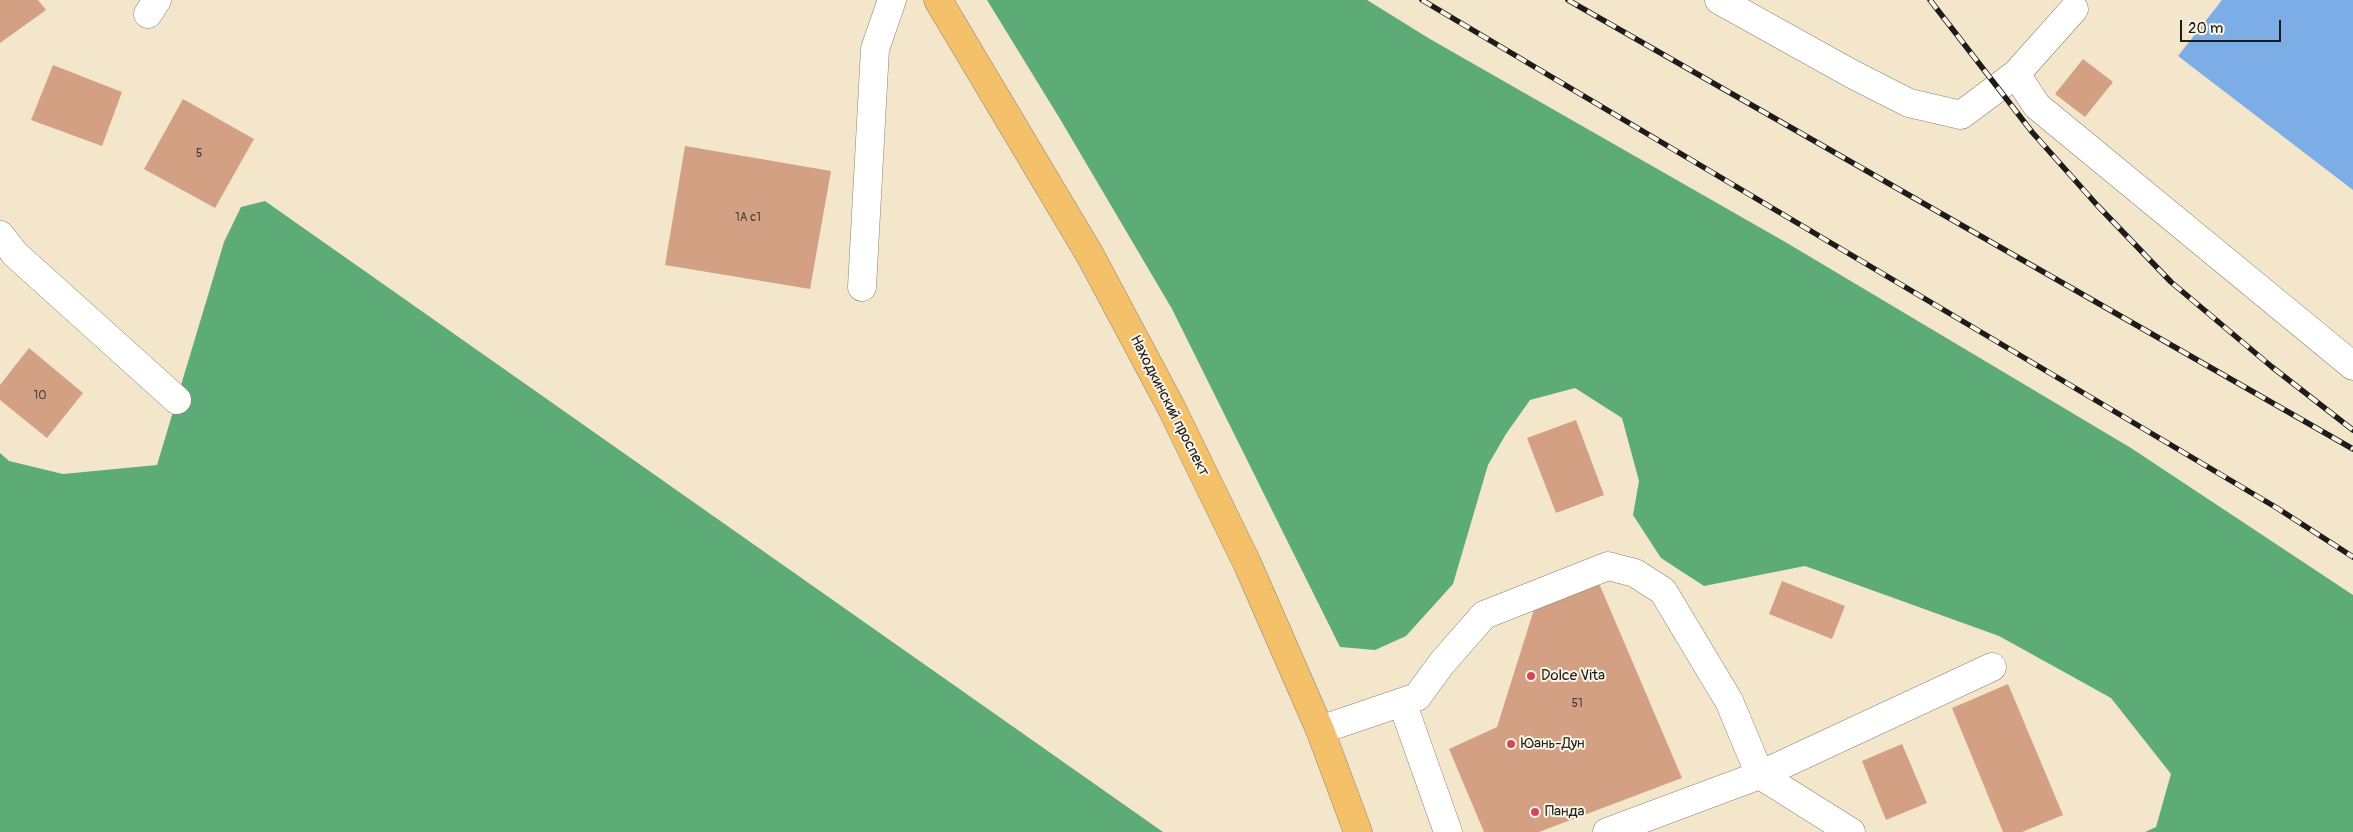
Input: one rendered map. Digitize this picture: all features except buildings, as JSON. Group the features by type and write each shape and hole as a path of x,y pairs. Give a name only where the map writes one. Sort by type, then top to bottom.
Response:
{"main road":[{"name":"Находкинский проспект","path":"938,0 1090,255 1171,406 1247,563 1320,730 1358,832"}],"street":[{"path":"862,287 875,49 892,0"},
{"path":"1719,0 1852,74 1909,103 1961,115 2016,74 2074,9"},
{"path":"2016,74 2037,106 2353,366"},
{"path":"0,235 15,254 177,400"},
{"path":"1320,730 1418,697 1442,663 1484,615 1608,566 1634,574 1663,591 1729,701 1760,776 1851,832"},
{"path":"1607,832 1760,776 1992,667"},
{"path":"1402,702 1448,832"}],"green space":[{"path":"987,0 1367,0 1430,39 1787,243 2131,448 2353,595 2353,832 2145,832 2156,827 2171,774 2111,698 1999,636 1805,566 1704,586 1661,558 1633,515 1639,481 1622,418 1575,388 1530,400 1506,434 1488,465 1453,584 1406,636 1375,650 1340,647 1172,309 1060,119"},
{"path":"265,201 1163,832 0,832 0,453 9,461 63,474 157,465 224,242 241,207"}],"water":[{"path":"2222,0 2353,0 2353,190 2178,56"}],"railway":[{"path":"1422,0 2277,508 2353,557"},
{"path":"1568,0 2353,449"},
{"path":"1930,0 2032,132 2097,205 2171,282 2272,367 2353,430"}],"place":[{"name":"Dolce Vita","path":"1531,676"},
{"name":"Юань-Дун","path":"1511,744"},
{"name":"Панда","path":"1535,812"}]}
